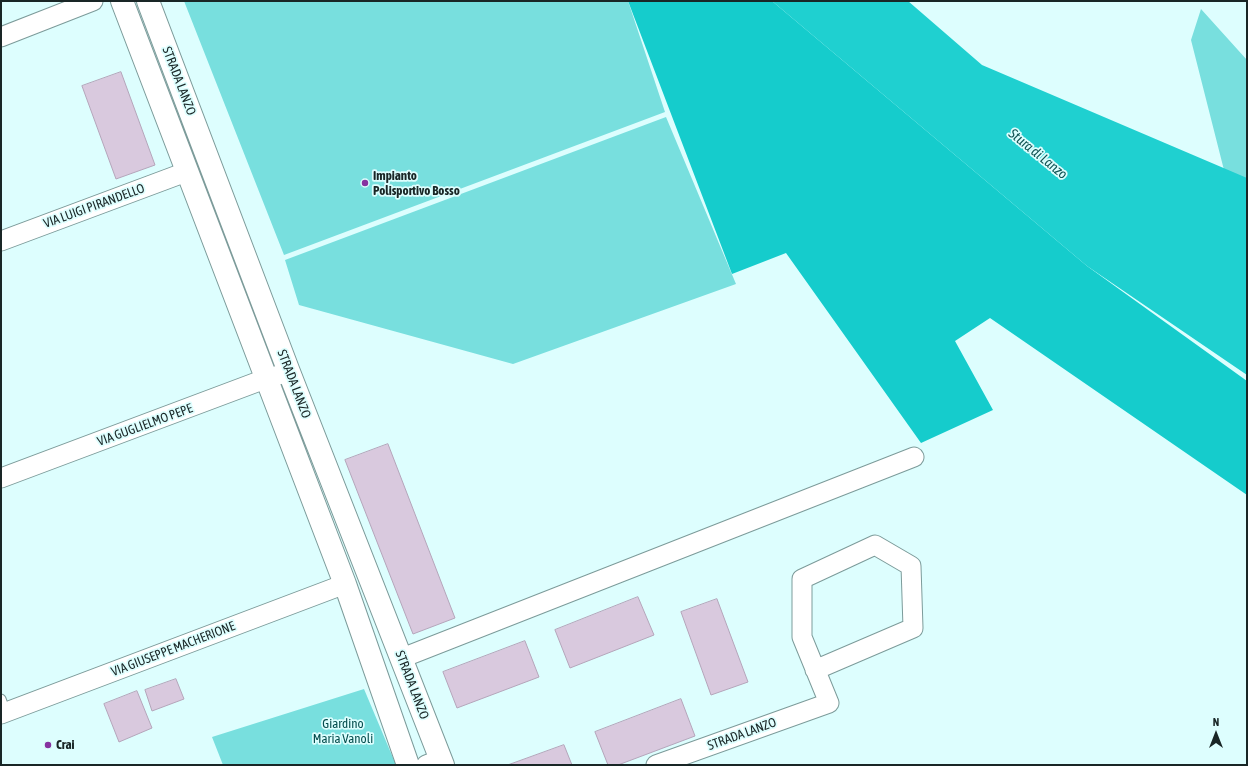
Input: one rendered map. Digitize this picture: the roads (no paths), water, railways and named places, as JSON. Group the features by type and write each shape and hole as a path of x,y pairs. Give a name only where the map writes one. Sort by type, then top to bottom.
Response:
{"street":[{"path":"1,37 94,1"},
{"name":"STRADA LANZO","path":"122,1 186,172 345,584 408,765"},
{"name":"STRADA LANZO","path":"148,1 289,372 402,658 437,763"},
{"name":"VIA LUIGI PIRANDELLO","path":"1,241 186,172"},
{"name":"VIA GUGLIELMO PEPE","path":"1,478 265,378 289,372"},
{"path":"402,658 914,457"},
{"path":"875,545 911,566 913,628 815,670 802,637 802,580 875,545"},
{"name":"VIA GIUSEPPE MACHERIONE","path":"3,709 345,584"},
{"name":"STRADA LANZO","path":"656,765 829,703 815,670"}],"water":[{"name":"Stura di Lanzo","path":"772,1 908,1 982,65 1247,178 1247,375 1087,266"}],"place":[{"name":"Impianto Polisportivo Bosso","path":"365,183"},
{"name":"Crai","path":"48,745"}],"park label":[{"name":"Giardino Maria Vanoli","path":"343,732"}]}
